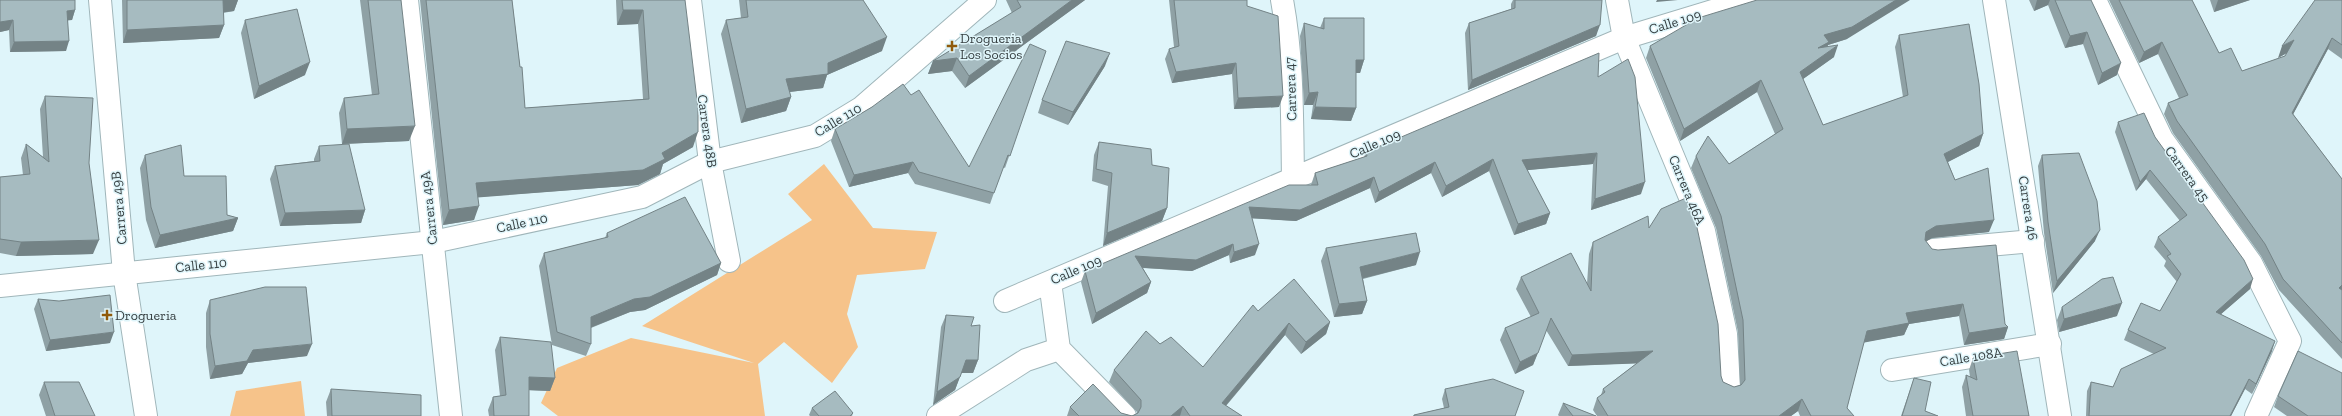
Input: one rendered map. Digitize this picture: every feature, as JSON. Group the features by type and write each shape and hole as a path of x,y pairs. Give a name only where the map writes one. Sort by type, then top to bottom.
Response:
{"street":[{"name":"Carrera 49B","path":"100,0 124,273 146,416"},
{"name":"Carrera 49A","path":"407,0 450,416"},
{"name":"Carrera 48B","path":"690,0 710,162 729,261"},
{"name":"Calle 110","path":"0,286 432,242 642,197 710,162 815,136 861,108 986,0"},
{"name":"Carrera 47","path":"1282,0 1289,48 1293,179"},
{"name":"Carrera 46A","path":"1617,0 1624,38 1704,231 1726,334 1729,387"},
{"name":"Calle 109","path":"1004,301 1624,38 1749,0"},
{"name":"Carrera 46","path":"1994,0 2050,344 2060,416"},
{"name":"Carrera 45","path":"2095,0 2162,138 2251,263 2290,341 2256,416"},
{"path":"1933,250 2033,241"},
{"path":"1050,282 1059,349 1125,416"},
{"name":"Calle 108A","path":"1892,370 2050,344"},
{"path":"938,416 1026,360 1059,349"}],"shaded area":[{"path":"824,164 873,228 937,232 925,269 857,275 847,314 858,347 832,383 784,342 758,364 765,416 558,416 541,403 557,368 631,338 754,363 642,326 812,220 788,194"},
{"path":"301,381 305,416 230,416 236,391"}],"building":[{"path":"0,0 75,0 75,10 67,11 69,41 14,42 13,20 0,22"},
{"path":"127,0 223,0 224,25 127,30"},
{"path":"368,0 401,0 415,126 347,129 344,98 379,94"},
{"path":"426,0 512,0 520,67 522,67 525,108 649,99 643,10 623,10 622,0 685,0 698,108 698,132 662,153 665,159 643,170 476,183 479,206 449,210"},
{"path":"746,0 863,0 887,37 828,63 828,74 786,79 791,97 746,109 726,20 748,17"},
{"path":"1017,0 1072,0 969,76 957,58 933,61 1021,7"},
{"path":"1174,0 1247,0 1247,6 1278,16 1283,96 1238,98 1236,63 1176,72 1169,49 1179,46"},
{"path":"1515,0 1602,0 1600,25 1472,80 1469,23 1515,8"},
{"path":"1757,0 1896,0 1852,27 1824,35 1829,42 1818,48 1838,45 1800,72 1823,125 1908,95 1899,35 1969,24 1979,84 1983,134 1944,154 1955,180 1988,168 1994,220 1936,226 1926,232 1925,240 1932,249 1938,250 1996,245 2005,324 2008,327 1969,333 1963,304 1906,313 1909,323 1867,331 1847,408 1854,416 1811,416 1802,399 1779,416 1608,416 1597,398 1605,392 1603,389 1653,351 1572,355 1551,318 1538,353 1520,362 1505,328 1539,313 1521,277 1571,253 1591,291 1593,242 1648,216 1649,228 1661,209 1686,198 1696,223 1718,324 1721,376 1723,382 1734,387 1741,385 1745,380 1743,320 1721,216 1696,156 1708,136 1729,164 1783,129 1761,80 1684,129 1650,46 1698,18"},
{"path":"2055,0 2091,0 2121,63 2102,73 2087,32 2070,36"},
{"path":"2119,0 2192,0 2219,53 2231,48 2242,71 2285,56 2294,40 2282,46 2315,0 2342,0 2342,45 2332,38 2292,113 2342,179 2342,285 2339,288 2342,290 2342,343 2283,279 2265,244 2177,121 2168,103 2188,95 2162,42 2144,52"},
{"path":"297,9 310,62 259,86 245,20"},
{"path":"1324,18 1364,18 1364,60 1356,60 1356,108 1315,107 1318,92 1309,93 1304,23 1324,29"},
{"path":"1066,41 1110,53 1073,112 1042,100"},
{"path":"1030,44 1046,51 1010,156 1008,155 994,193 919,172 913,162 854,175 835,129 872,107 903,84 911,95 919,90 969,167"},
{"path":"1599,53 1598,77 1628,59 1635,77 1645,182 1595,199 1597,153 1522,160 1550,213 1518,224 1493,159 1446,186 1435,162 1379,192 1374,177 1300,210 1249,207 1259,244 1234,252 1233,244 1196,260 1135,256 1151,282 1096,313 1085,271 1289,185 1318,185 1315,173 1367,156 1366,152"},
{"path":"45,96 93,98 89,163 99,240 21,242 0,239 0,177 30,174 26,144 49,162"},
{"path":"2144,113 2155,137 2244,260 2253,279 2216,312 2275,341 2256,384 2249,379 2230,416 2089,416 2091,382 2113,387 2121,369 2166,348 2128,330 2141,303 2160,311 2181,274 2167,256 2171,254 2158,237 2187,215 2150,170 2140,182 2118,122"},
{"path":"1099,142 1151,149 1152,165 1169,168 1167,208 1107,233 1112,173 1096,169"},
{"path":"349,144 365,210 285,213 275,166 320,161 319,146"},
{"path":"181,145 184,176 226,176 227,215 238,218 160,235 151,207 145,155"},
{"path":"2079,153 2097,201 2100,230 2057,281 2048,222 2042,155"},
{"path":"685,197 721,263 650,297 634,299 591,317 591,344 557,332 544,253 608,237 607,233"},
{"path":"1416,233 1420,252 1360,267 1367,301 1339,304 1326,248"},
{"path":"2113,277 2122,303 2064,319 2062,307 2102,279"},
{"path":"1294,279 1330,322 1306,342 1289,323 1222,403 1242,416 1190,416 1183,406 1171,416 1132,416 1138,413 1141,407 1141,400 1114,370 1146,331 1160,344 1171,337 1203,367 1253,305 1258,311"},
{"path":"265,287 306,287 312,344 253,350 247,361 215,366 210,334 210,300"},
{"path":"110,295 114,332 50,340 38,299 59,301"},
{"path":"946,315 974,317 971,326 980,325 978,360 966,360 960,377 937,392"},
{"path":"500,337 551,342 555,378 529,377 529,416 494,416 493,397 506,395"},
{"path":"2017,351 2029,416 1973,416 1966,375 1977,380 1973,358"},
{"path":"2298,351 2342,373 2342,416 2308,416 2278,396"},
{"path":"1914,378 1931,382 1925,411 1938,416 1902,416"},
{"path":"1493,379 1524,391 1515,416 1414,416 1449,407 1445,389"},
{"path":"44,382 79,382 95,416 55,416"},
{"path":"1093,384 1121,413 1132,416 1079,416 1070,407"},
{"path":"331,389 421,395 421,416 332,416"},
{"path":"835,391 853,413 850,416 819,416 812,408"},
{"path":"1563,403 1596,416 1573,416"}],"place":[{"name":"Drogueria Los Socios","path":"952,46"},
{"name":"Drogueria","path":"107,315"}]}
